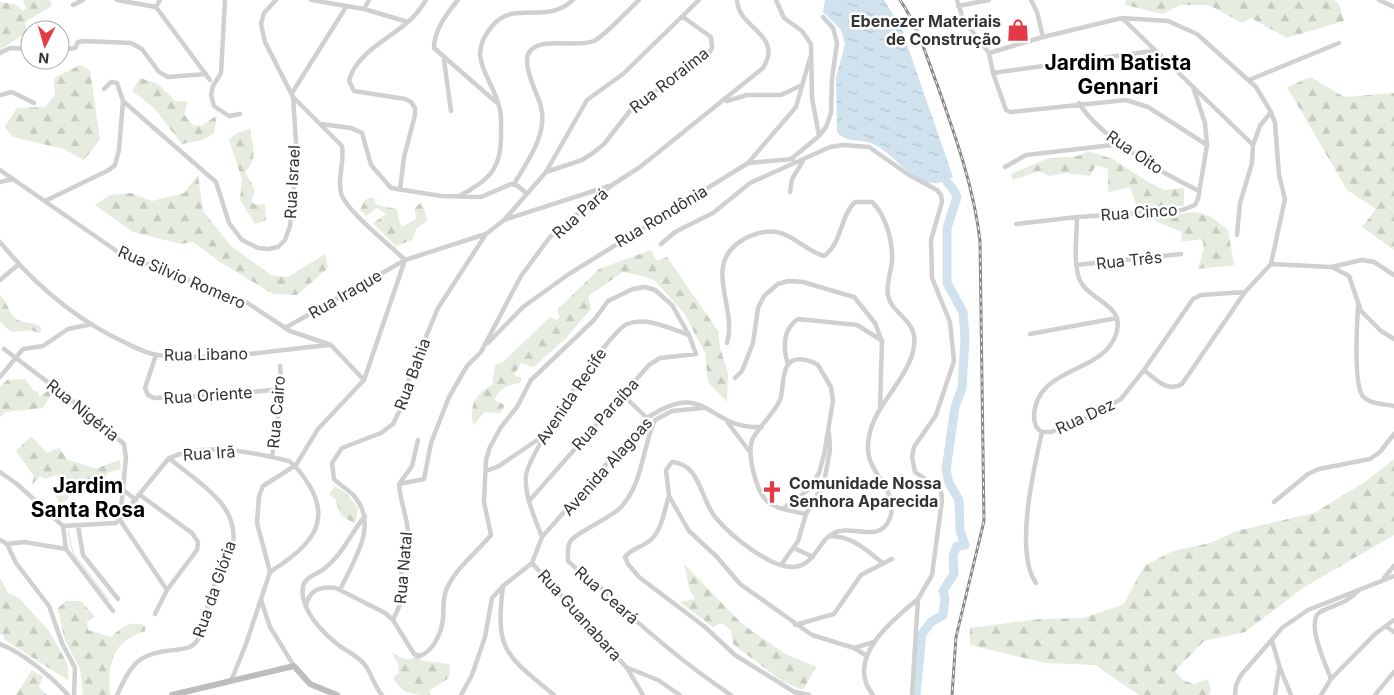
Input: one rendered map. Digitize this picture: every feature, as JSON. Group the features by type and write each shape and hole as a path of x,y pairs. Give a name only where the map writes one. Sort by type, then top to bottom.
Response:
{"street":[{"path":"73,5 83,0"},
{"path":"117,0 156,7 210,80"},
{"path":"156,7 160,0"},
{"path":"225,0 221,73 212,90 214,106 229,116 240,114"},
{"path":"230,682 246,644 270,572 257,523 259,496 263,486 296,465 318,428 364,380 406,260 348,206 341,193 340,180 344,155 342,146 292,95 265,42 261,28 264,13 276,0"},
{"path":"311,0 364,9 408,22"},
{"path":"364,9 369,0"},
{"path":"400,190 404,157 413,127 415,108 411,102 405,99 354,91 349,81 356,65 380,43 408,22 426,0"},
{"path":"458,0 446,15 434,42 434,48 444,60 472,80 499,105"},
{"path":"461,194 488,177 498,165 501,145 499,105 486,79 480,56 481,47 493,25 502,18 512,14 559,11 573,0"},
{"path":"320,124 351,128 362,133 371,165 392,188 442,196 461,194 481,197 514,184 537,143 542,119 541,108 527,63 527,55 531,49 545,44 583,43 594,40 639,0"},
{"path":"504,220 526,193 537,185 546,172 587,100 623,74 684,17 698,0"},
{"name":"Rua Pará","path":"399,484 424,479 431,443 440,417 468,366 481,352 521,276 550,237 612,185 640,167 724,102 763,68 769,53 765,39 738,8 737,0"},
{"name":"Rua Rondônia","path":"776,0 784,18 808,37 810,44 812,98 819,136"},
{"path":"957,0 963,18 989,53 993,74 1006,110 1126,100 1148,107 1207,146"},
{"path":"958,6 988,0"},
{"path":"1031,0 1037,12 1043,37"},
{"path":"1379,0 1394,7"},
{"path":"334,4 340,16"},
{"path":"292,95 346,7"},
{"name":"Rua Roraima","path":"546,172 582,160 593,153 604,144 633,107 709,53 712,48 711,37 684,17"},
{"path":"791,159 819,136 826,127 831,113 832,78 837,44 833,28 823,17"},
{"path":"989,53 1043,37 1122,18 1150,18 1184,26 1197,34 1249,80 1272,112 1277,134 1279,175 1285,199 1271,264 1246,292 1182,384 1176,387 1167,387 1144,370"},
{"path":"1122,18 1153,51 1253,145"},
{"path":"70,49 75,48 78,42 84,41 131,43 142,49 159,72 168,77 206,74"},
{"path":"1249,80 1339,43"},
{"path":"0,53 10,48 20,48"},
{"path":"993,74 1153,51"},
{"name":"Rua Rondônia","path":"481,352 508,320 569,274 748,163 796,107 810,58"},
{"path":"444,60 451,111"},
{"name":"Rua Israel","path":"104,90 111,82 117,83 123,101 216,182 229,223 242,240 258,248 268,249 278,247 285,240 290,226 297,156 292,95"},
{"path":"724,102 747,95 781,95 802,85"},
{"name":"Rua Cinco","path":"1016,224 1190,208 1195,205 1207,146 1205,123 1193,87"},
{"path":"0,95 12,92 34,104"},
{"path":"45,201 109,170 115,165 119,150 123,101"},
{"name":"Rua Oito","path":"1079,103 1092,122 1121,144 1179,181 1199,191"},
{"path":"1237,236 1240,203 1252,163 1253,145 1260,126 1272,112"},
{"path":"1005,167 1026,155 1121,144"},
{"path":"661,244 675,232 713,213 750,183 830,147 843,145 869,147 909,175 937,190 941,195 942,202 931,240 932,278 950,322 954,361 936,416 914,447 912,457 915,472 937,487 942,493 932,575 918,599 874,642 866,656 864,673 866,682 873,695"},
{"path":"748,163 791,159 804,160"},
{"path":"790,192 792,179 804,160"},
{"name":"Rua Silvio Romero","path":"0,170 118,252 226,293 246,302 285,328 331,345 364,380"},
{"path":"0,182 13,179"},
{"path":"514,184 526,193"},
{"name":"Rua Bahia","path":"365,516 355,496 334,480 331,471 332,463 342,448 380,433 393,424 400,410 410,375 438,308 486,234 504,220 612,185"},
{"path":"727,343 731,324 721,270 724,260 734,246 757,232 779,232 814,254 824,256 833,248 849,207 855,202 872,202 879,208 890,242 892,260 888,295 891,302 912,326 914,340 911,359 875,418 868,448 870,461 890,499 889,519 880,531 872,533 842,530 829,536 812,557 797,567 781,565 754,551 716,518 691,470 683,464 672,462 666,470 669,496 658,531 647,543 630,551 626,557 628,564 639,577 705,626 735,655 789,691 799,695"},
{"path":"1036,583 1029,564 1027,520 1029,493 1042,432 1037,430 1034,422 1034,412 1045,389 1054,380 1084,365 1108,347 1115,338 1118,327 1117,318 1110,306 1086,290 1078,277 1076,265 1077,217"},
{"name":"Rua Bahia","path":"406,260 486,234"},
{"name":"Rua Libano","path":"0,242 19,264 60,303 92,324 132,346 156,355 234,356 331,345"},
{"name":"Rua Três","path":"1076,265 1181,254"},
{"name":"Rua Iraque","path":"285,328 406,260"},
{"path":"1271,264 1331,267 1362,260 1374,262 1394,275"},
{"path":"0,280 19,264"},
{"path":"1331,267 1349,276 1358,306 1357,354 1360,389 1368,400 1394,406"},
{"path":"734,378 742,371 753,343 761,300 778,284 788,281 816,286 854,297 875,323 882,341 880,409"},
{"path":"306,606 309,594 314,590 328,587 340,590 385,613 393,620 414,654 420,656 431,649 443,618 442,605 446,589 466,561 491,535 484,502 486,460 490,447 501,427 517,407 531,380 594,320 608,301 633,289 645,287 655,290 672,304 690,335"},
{"name":"Rua Dez","path":"1042,432 1059,429 1109,407 1121,399 1144,370 1193,299 1201,296 1246,292"},
{"path":"1358,306 1381,331 1394,339"},
{"path":"1030,334 1117,318"},
{"path":"750,452 754,438 770,417 782,396 788,365 784,352 790,325 798,319 857,325 882,341"},
{"name":"Avenida Recife","path":"542,537 529,501 526,476 528,465 543,436 607,342 626,324 648,322 690,335"},
{"path":"0,377 24,349 44,346 68,329 92,324"},
{"name":"Rua Paraíba","path":"529,501 622,394 649,366 660,358 696,354 690,335"},
{"name":"Rua Nigéria","path":"4,349 124,444 126,451 124,490 120,520"},
{"name":"Rua Oriente","path":"156,355 145,388 148,395 154,398 222,395 282,389"},
{"path":"784,508 797,500 814,482 824,455 833,401 832,388 818,365 798,359 788,365"},
{"name":"Rua Cairo","path":"272,457 282,389 280,366"},
{"path":"622,394 647,418"},
{"name":"Avenida Alagoas","path":"542,537 647,418 666,406 679,402 694,402 728,422 744,427 762,427"},
{"name":"Rua Ceará","path":"704,408 672,411 655,420 631,494 620,508 606,520 573,537 569,543 568,561 600,587 615,604 694,669 731,695"},
{"path":"728,422 750,452 761,493 767,502 806,514"},
{"path":"781,565 794,548 806,514 824,483 830,450 828,427"},
{"path":"1274,502 1308,474 1319,469 1370,459 1394,434"},
{"path":"486,471 499,466 543,436"},
{"path":"399,484 412,466 418,440"},
{"name":"Rua Irã","path":"120,520 169,458 184,453 238,450 272,457 296,465"},
{"name":"Rua da Glória","path":"117,695 125,675 140,658 156,651 190,648 195,644 212,588 233,542 228,518 218,499 169,458"},
{"path":"270,572 307,545 315,529 318,517 316,497 296,465"},
{"path":"0,472 17,484 63,526 66,549 113,611"},
{"name":"Rua Natal","path":"393,620 402,600 401,559 405,554 408,530 399,484"},
{"path":"124,490 136,500"},
{"path":"140,495 192,534 198,542 197,550 167,590 155,614"},
{"path":"669,496 694,538 718,557 740,584 795,625 812,634 854,648 866,656"},
{"path":"340,590 365,537 365,516"},
{"path":"365,516 341,552 326,568 308,579 303,586 306,606 326,634 365,665 382,695"},
{"path":"63,526 112,525 120,520 167,590"},
{"path":"78,526 83,555 118,599"},
{"path":"829,536 842,536 852,540 883,563"},
{"name":"Rua Guanabara","path":"461,695 472,675 485,636 492,598 503,586 532,563 542,537"},
{"path":"0,540 7,544 16,563 49,606 74,668 74,695"},
{"path":"7,544 24,542 66,549"},
{"path":"794,548 812,557"},
{"path":"795,625 834,614 843,603 856,580 892,559"},
{"name":"Rua Guanabara","path":"532,563 627,668"},
{"path":"1383,579 1394,566"},
{"path":"1234,695 1241,675 1282,628 1308,610 1394,576"},
{"path":"503,586 500,629 504,647 517,662 554,695"},
{"path":"1331,679 1314,630 1315,617 1349,600 1360,590"},
{"path":"261,598 270,626 294,666 310,684 337,695"},
{"path":"912,695 918,599"},
{"path":"906,609 917,614"},
{"path":"1321,695 1331,679 1376,634 1394,620"},
{"path":"1387,627 1394,632"},
{"path":"1272,641 1291,695"},
{"path":"854,648 874,642"},
{"path":"0,644 17,652 51,678 68,695"},
{"path":"172,695 294,666"},
{"path":"627,668 643,695"},
{"path":"627,668 658,680 680,695"},
{"path":"1275,695 1280,668"},
{"path":"1375,695 1394,672"},
{"path":"789,691 809,695"}],"green space":[{"path":"23,0 50,0 52,6 28,20 20,20 20,37 0,50 0,2 15,4 23,11 26,8"},
{"path":"1126,0 1334,0 1339,4 1344,21 1287,38 1251,18 1242,23 1209,5 1180,5 1163,14 1125,5"},
{"path":"80,65 90,70 100,139 84,160 64,149 13,137 5,126 17,108 45,107 55,95 54,78"},
{"path":"1311,77 1344,97 1394,93 1394,250 1362,227 1376,209 1347,190 1287,87"},
{"path":"140,78 158,84 175,101 188,101 184,114 192,125 202,126 217,115 214,133 203,140 182,144 154,108 132,91"},
{"path":"250,129 254,152 252,162 245,172 255,190 251,201 255,205 265,204 266,220 255,224 240,200 242,179 229,140 237,133"},
{"path":"1088,151 1113,159 1164,190 1184,188 1184,206 1137,207 1130,187 1108,192 1108,169 1096,165 1090,176 1067,173 1049,176 1039,171 1013,180 1011,174 1046,159 1078,156"},
{"path":"198,175 203,211 231,246 271,275 288,277 325,254 328,268 297,295 273,294 220,262 193,242 181,244 133,232 95,205 110,195 131,193 152,201 184,193"},
{"path":"373,197 377,205 397,209 402,227 416,219 415,208 421,202 428,220 416,229 412,240 396,246 373,223 386,214 377,208 366,216 360,210 365,200"},
{"path":"1196,212 1211,217 1228,230 1234,265 1198,269 1204,248 1202,239 1181,242 1182,232 1155,221 1153,216"},
{"path":"651,250 657,261 667,257 718,331 720,348 728,373 727,402 708,382 705,353 684,313 655,281 643,276 623,272 588,296 591,309 567,337 534,367 521,363 514,375 522,378 520,383 505,387 494,400 505,405 500,413 485,412 473,425 473,406 477,397 492,385 495,365 503,362 550,317 556,320 560,317 557,310 599,269"},
{"path":"0,295 16,319 40,326 42,331 38,333 31,330 11,332 0,321"},
{"path":"25,379 34,391 39,392 39,397 49,390 52,393 43,408 6,412 0,417 0,387 7,380"},
{"path":"31,436 47,453 59,448 68,460 95,468 120,460 121,469 107,473 102,489 89,488 81,492 69,487 68,499 59,504 55,493 64,482 56,475 45,479 40,476 32,485 34,476 16,451"},
{"path":"1394,459 1394,535 1303,588 1245,632 1204,641 1175,671 1183,680 1194,684 1208,679 1211,691 1209,695 1139,695 1095,665 1045,663 970,645 970,628 1040,619 1084,618 1124,604 1144,566 1173,551 1210,543 1236,531 1314,513 1365,482"},
{"path":"335,486 346,493 358,508 355,524 341,515 335,499 329,494"},
{"path":"684,564 742,624 784,653 816,667 803,690 782,681 733,644 731,630 721,623 713,627 680,602 695,599 689,588"},
{"path":"0,578 8,593 19,598 50,632 67,663 69,681 5,640 3,634 0,635"},
{"path":"66,601 81,601 95,617 87,622 88,630 111,637 127,625 140,624 146,626 145,631 125,641 118,648 111,664 110,695 83,695 80,669 64,638 58,608"},
{"path":"392,652 401,658 416,657 423,661 450,664 449,678 430,690 430,695 408,692 400,687 393,678 399,672 398,664"},
{"path":"32,670 43,677 39,687 47,695 16,695"}],"water":[{"path":"825,0 884,0 901,27 953,177 941,182 930,183 919,179 873,144 845,138 837,132 836,78 845,44 841,30 823,12"}],"waterway":[{"path":"916,695 922,634 931,622 943,615 945,598 943,591 954,574 953,556 957,546 965,545 960,531 959,500 949,483 946,470 955,407 962,388 965,338 963,312 947,283 947,228 957,197 947,182"},
{"path":"68,531 73,553 108,599"}],"railway":[{"path":"900,0 922,42 964,163 980,241 984,521 956,637 952,695"}],"place":[{"name":"Ebenezer Materiais de Construção","path":"1018,30"},
{"name":"Comunidade Nossa Senhora Aparecida","path":"772,492"}],"district":[{"name":"Jardim Batista Gennari","path":"1118,74"},
{"name":"Jardim Santa Rosa","path":"88,497"}]}
